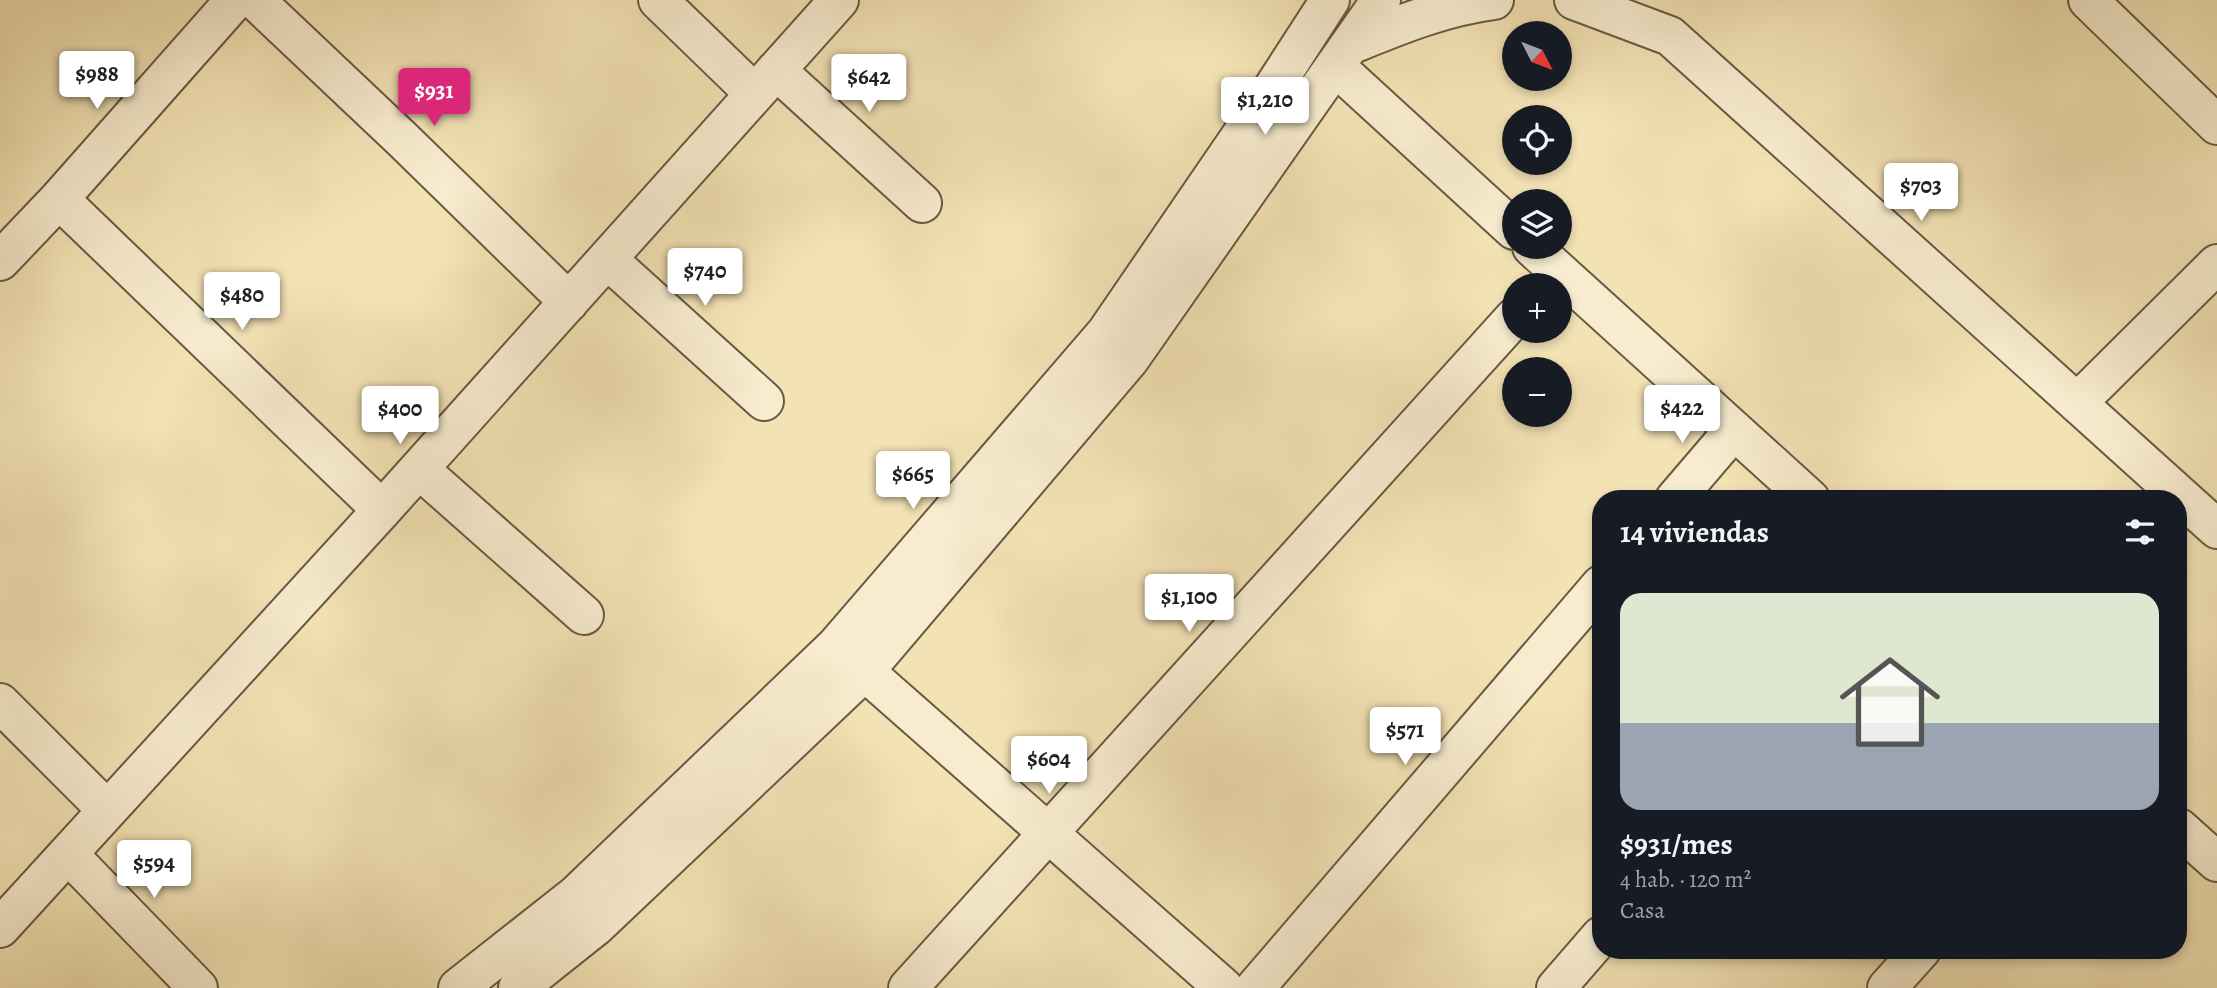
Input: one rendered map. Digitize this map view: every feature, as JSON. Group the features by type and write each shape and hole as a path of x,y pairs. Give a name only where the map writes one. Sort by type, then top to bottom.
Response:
{"street":[{"path":"0,261 59,199 235,0"},
{"path":"255,0 569,302"},
{"path":"658,0 922,203"},
{"path":"0,928 382,510 839,0"},
{"path":"1292,0 1300,46"},
{"path":"518,988 596,926 864,672 1129,360 1280,111 1300,46 1330,0"},
{"path":"458,988 576,895 836,646 1106,333 1280,111 1343,55 1381,0"},
{"path":"1343,55 1434,13 1460,5 1494,0"},
{"path":"1574,0 1670,36 2174,490"},
{"path":"2088,0 2217,125"},
{"path":"1343,55 1502,218"},
{"path":"59,199 382,510"},
{"path":"607,260 764,401"},
{"path":"2077,403 2217,264"},
{"path":"1544,267 1800,490"},
{"path":"908,988 1502,331"},
{"path":"1683,490 1734,430"},
{"path":"419,468 584,615"},
{"path":"2187,502 2217,529"},
{"path":"1255,988 1592,595"},
{"path":"836,646 1224,988"},
{"path":"0,703 107,810"},
{"path":"2187,835 2217,862"},
{"path":"68,854 198,988"},
{"path":"1556,988 1592,946"},
{"path":"1887,988 1913,959"}]}
